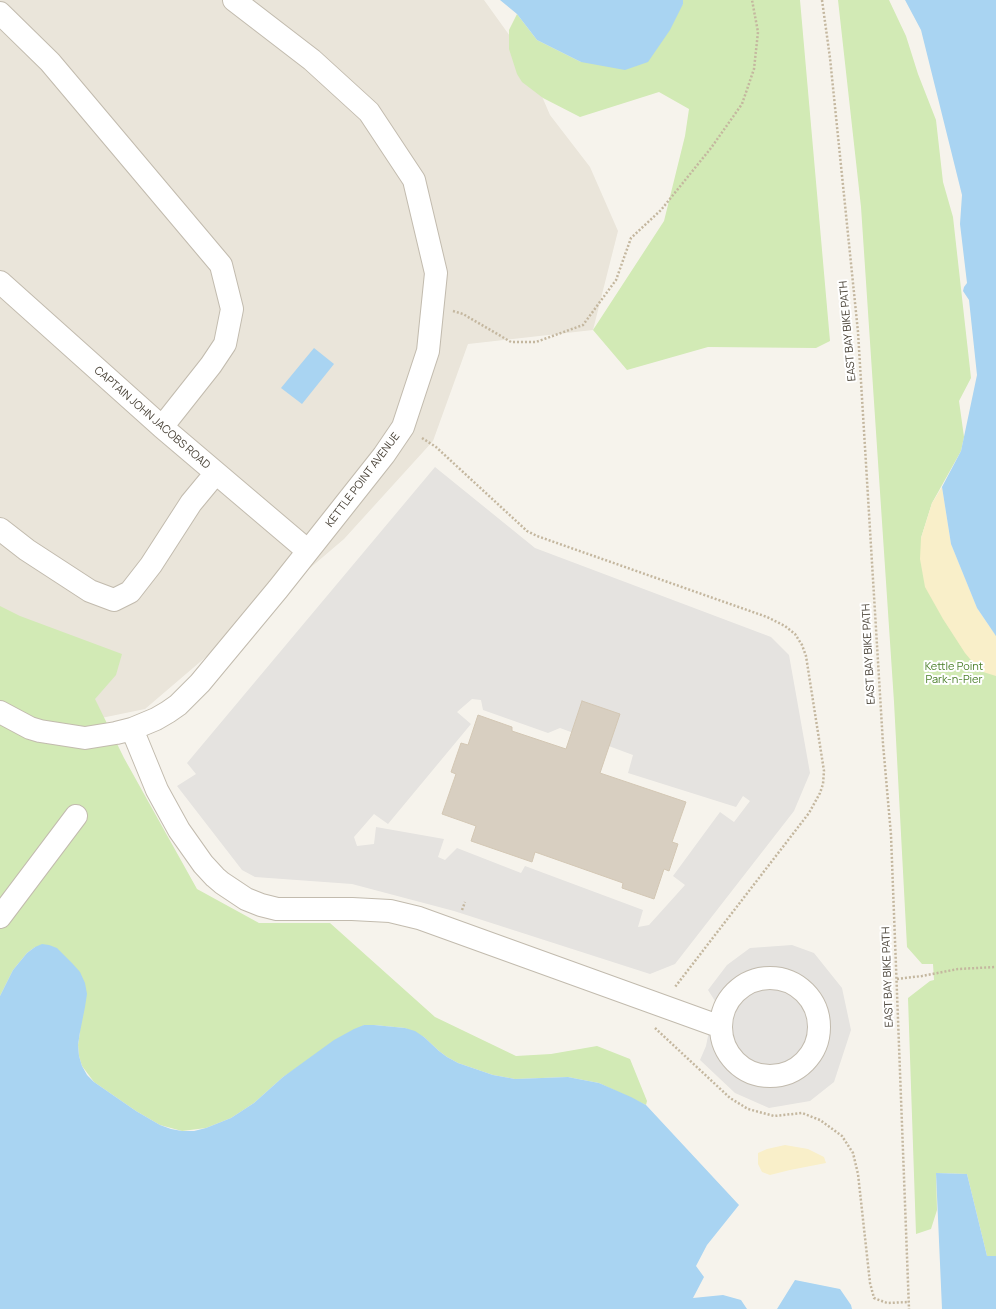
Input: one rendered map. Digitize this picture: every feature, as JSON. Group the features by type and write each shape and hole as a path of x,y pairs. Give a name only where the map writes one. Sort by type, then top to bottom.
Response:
{"street":[{"name":"KETTLE POINT AVENUE","path":"0,712 30,728 50,734 90,737 116,734 132,729 156,719 168,712 189,694 224,654 384,456 403,427 428,351 436,273 414,180 369,112 312,60 234,0"},
{"path":"0,13 50,62 221,264 232,309 225,344 211,365 162,428"},
{"name":"CAPTAIN JOHN JACOBS ROAD","path":"0,282 162,428 308,551"},
{"path":"0,529 27,550 90,591 114,600 130,592 151,565 191,503 215,474"},
{"path":"132,729 157,790 179,830 215,877 222,884 246,899 277,909 352,909 390,911 419,918 721,1027"},
{"path":"0,917 76,816"},
{"path":"772,978 787,981 801,989 812,1001 818,1017 819,1034 814,1050 804,1063 789,1072 773,1076 756,1074 742,1067 730,1056 723,1042 721,1027 723,1011 731,997 742,986 756,980 772,978"}],"path":[{"path":"432,306 463,314 511,342 536,342 583,325 616,280 631,238 666,204 711,148 742,104 754,69 758,32 752,0"},
{"name":"EAST BAY BIKE PATH","path":"822,0 830,58 858,332 883,744 890,835 897,979 909,1309"},
{"path":"403,427 436,447 527,531 537,536 767,617 785,626 795,634 802,644 806,656 824,771 823,784 820,793 809,813 661,1005 649,1023 730,1098 748,1109 774,1116 802,1113 820,1120 842,1136 853,1153 858,1174 870,1283 874,1298 887,1303 909,1302"},
{"path":"897,979 958,970 996,967"}],"shaded area":[{"path":"0,0 484,0 525,57 550,115 590,167 618,231 593,330 468,344 433,441 344,539 145,709 77,723 0,697"},
{"path":"435,467 535,548 771,637 789,655 810,773 794,811 675,964 650,974 454,911 352,884 255,877 242,870 177,786 196,774 187,763","holes":["472,699 481,700 483,710 548,733 560,728 633,755 628,773 736,807 743,796 750,801 734,822 720,812 673,876 685,885 649,925 638,927 643,910 525,866 521,873 457,848 445,860 438,857 444,839 376,827 374,844 357,846 354,837 374,814 388,824 471,724 457,712"]},
{"path":"792,945 814,953 842,988 851,1030 834,1082 810,1101 769,1108 735,1093 700,1060 706,1046 715,1001 708,990 727,965 750,948"}],"green space":[{"path":"683,0 800,0 830,341 816,348 708,347 627,370 593,330 664,221 685,136 689,109 659,92 580,117 543,98 522,82 517,74 509,49 509,30 517,14 537,40 581,62 683,4"},
{"name":"Kettle Point Park-n-Pier","path":"838,0 889,0 906,36 918,74 936,120 943,182 953,217 971,378 959,401 964,437 961,451 932,503 921,538 996,636 996,1256 987,1256 967,1174 936,1173 937,1210 931,1229 916,1234 908,998 930,981 934,980 933,964 922,964 907,947 894,702 861,207"},
{"path":"0,606 20,616 122,654 116,675 95,699 124,758 197,889 259,923 330,923 435,1017 516,1056 551,1054 597,1046 630,1059 647,1101 646,1105 599,1083 568,1077 515,1079 493,1075 458,1063 439,1051 424,1037 405,1028 374,1025 364,1025 283,1077 254,1103 231,1118 206,1128 182,1131 160,1125 136,1111 94,1082 82,1066 79,1056 78,1045 80,1032 35,947 27,953 13,970 0,996"}],"sand":[{"path":"942,487 951,544 977,608 996,636 996,676 980,671 965,653 925,587 920,559 921,538 932,503"},
{"path":"785,1145 808,1149 824,1157 826,1163 770,1175 762,1172 758,1164 758,1153 767,1149"}],"water":[{"path":"500,0 683,0 683,4 670,30 648,62 625,70 581,62 537,40 517,14"},
{"path":"905,0 996,0 996,636 977,608 951,544 942,487 961,451 977,375 969,300 963,291 967,283 960,224 962,195 921,30"},
{"path":"314,348 334,364 302,404 281,388"},
{"path":"42,944 57,948 80,972 85,983 87,994 78,1045 82,1066 87,1075 94,1082 136,1111 160,1125 171,1129 194,1131 231,1118 254,1103 283,1077 334,1040 364,1025 405,1028 415,1031 447,1057 458,1063 493,1075 515,1079 568,1077 599,1083 631,1097 646,1105 739,1205 707,1245 696,1266 704,1277 693,1298 723,1295 741,1300 747,1309 0,1309 0,996 13,970 27,953"},
{"path":"936,1173 967,1174 987,1256 996,1256 996,1309 942,1309"},
{"path":"795,1280 840,1289 851,1305 852,1309 777,1309"}],"building":[{"path":"582,701 620,714 600,773 686,802 672,842 678,844 669,871 664,869 654,899 622,888 623,883 535,852 532,862 471,841 476,826 442,814 456,774 451,772 461,743 468,745 478,715 512,727 512,731 566,749"}]}
